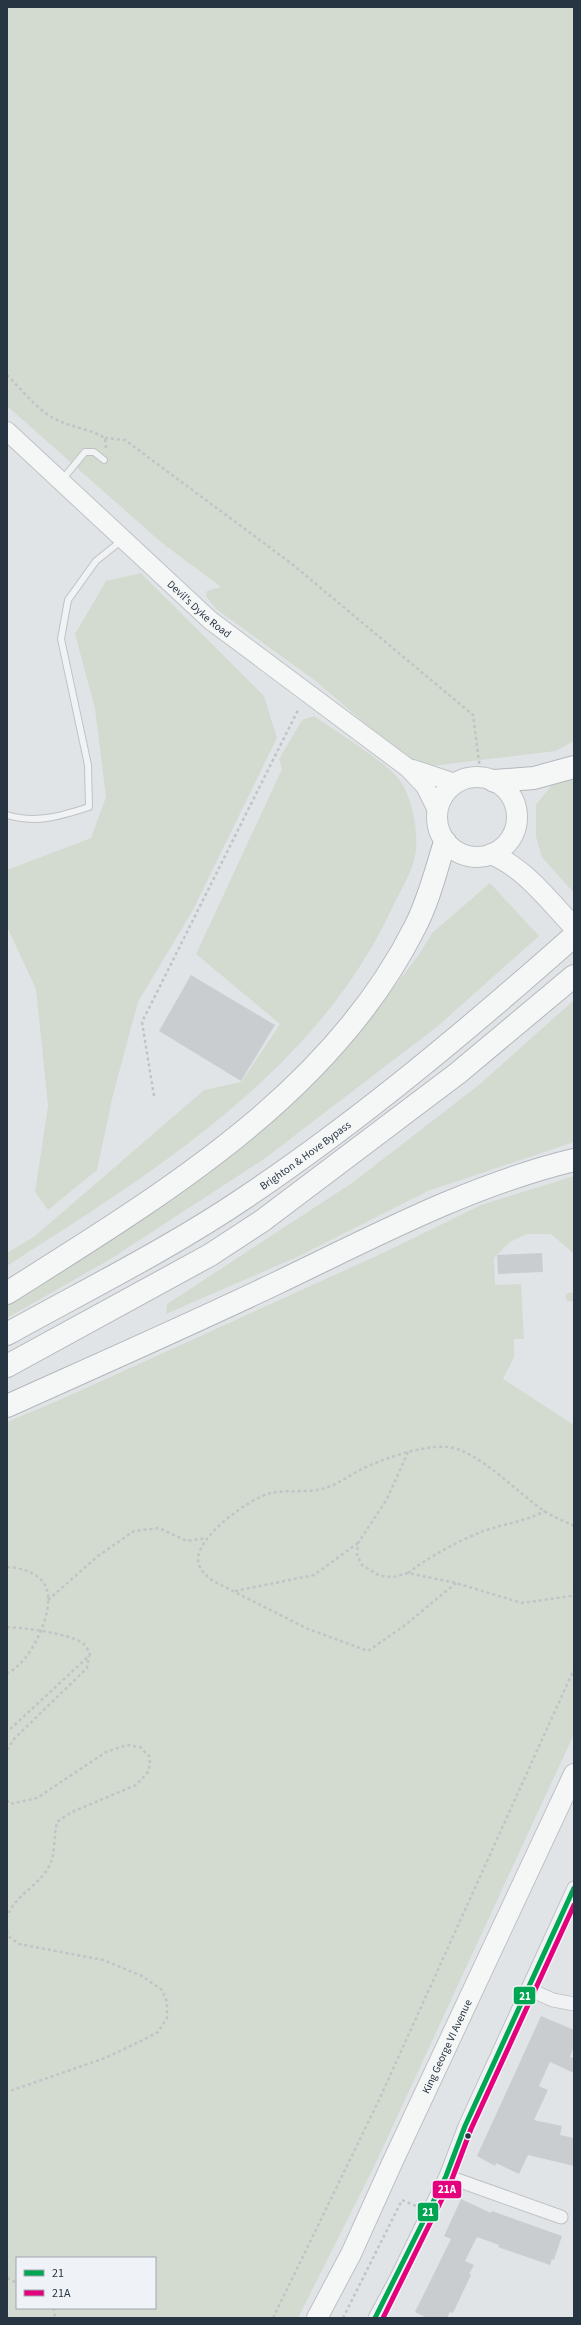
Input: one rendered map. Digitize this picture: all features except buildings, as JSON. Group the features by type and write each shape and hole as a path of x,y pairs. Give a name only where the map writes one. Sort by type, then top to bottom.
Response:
{"highway":[{"path":"487,779 534,778 574,767"},
{"path":"7,1293 143,1204 227,1144 324,1057 375,995 396,963 424,907 445,842"},
{"name":"Brighton & Hove Bypass","path":"7,1334 165,1245 246,1197 344,1126 442,1050 574,936"},
{"path":"7,1366 210,1255 262,1221 458,1073 574,976"},
{"path":"7,1406 254,1294 424,1212 501,1181 574,1160"}],"main road":[{"path":"467,778 487,779 508,793 516,810 516,823 512,835 503,847 491,854 478,857 466,855 455,850 445,842 440,832 437,810 447,790 455,783 467,778"},
{"path":"512,835 516,848 539,890"},
{"path":"491,854 506,861 539,890 574,927"},
{"name":"King George VI Avenue","path":"317,2318 351,2254 392,2161 574,1774"}],"street":[{"name":"Devil's Dyke Road","path":"7,431 124,538 210,620 408,768 425,786 437,810"},
{"name":"Devil's Dyke Road","path":"408,768 455,783"},
{"path":"375,2318 396,2279 446,2176 465,2126 574,1888"},
{"path":"528,1989 553,2000 574,2004"},
{"path":"446,2176 561,2217"}],"lane":[{"path":"61,482 85,452 94,452 104,460"},
{"path":"7,815 24,820 55,818 89,807 88,765 61,639 68,600 96,561 124,538"}],"path":[{"path":"7,375 50,416 67,424 93,431 105,438 125,440 292,564 473,715 487,779"},
{"path":"104,460 107,444 105,438"},
{"path":"154,1096 142,1022 307,692"},
{"path":"456,1583 404,1626 368,1651 308,1629 213,1581 202,1571 198,1559 206,1538 252,1500 270,1493 327,1488 362,1469 408,1452 447,1447 462,1452 497,1474 545,1511 574,1526"},
{"path":"234,1591 314,1575 358,1543 387,1499 408,1452"},
{"path":"358,1543 356,1555 358,1560 371,1572 393,1577 408,1573 422,1563 480,1532 513,1524 545,1511"},
{"path":"48,1600 98,1556 134,1531 159,1528 188,1541 206,1538"},
{"path":"7,1567 29,1571 36,1575 48,1590 48,1600 42,1631 22,1664 7,1673"},
{"path":"408,1573 456,1583 522,1603 571,1596 574,1592"},
{"path":"7,1628 42,1631 82,1642 90,1655 87,1668 14,1739 7,1750"},
{"path":"7,1732 90,1655"},
{"path":"273,2318 379,2100 574,1669"},
{"path":"7,1800 10,1804 37,1798 106,1752 127,1745 140,1747 150,1757 149,1771 136,1785 72,1812 57,1822 52,1861 42,1877 18,1900 7,1917"},
{"path":"7,1930 8,1936 19,1944 103,1960 142,1976 162,1990 168,2002 167,2018 158,2032 105,2058 7,2092"},
{"path":"343,2318 402,2200 429,2211"},
{"path":"7,2278 16,2282"}],"shaded area":[{"path":"7,7 574,7 574,741 556,751 423,767 366,724 313,679 216,609 206,596 207,591 221,587 162,543 7,406"},
{"path":"141,573 264,696 277,738 193,910 138,1002 113,1095 97,1170 48,1210 35,1192 48,1106 36,989 7,927 7,870 91,838 106,797 95,709 75,634 106,581"},
{"path":"314,716 375,758 397,777 407,793 415,822 416,852 408,877 362,963 323,1017 278,1066 228,1112 175,1153 119,1193 7,1266 7,1253 35,1236 204,1090 241,1082 280,1024 196,954 282,769 279,759 302,720"},
{"path":"574,777 574,893 542,857 536,837 536,805 551,786"},
{"path":"490,883 539,936 438,1026 264,1159 109,1260 7,1318 7,1301 223,1159 344,1051 418,956 432,933"},
{"path":"574,1000 574,1142 428,1191 297,1257 166,1314 167,1304 352,1183 480,1084"},
{"path":"574,1176 574,1254 551,1234 527,1234 510,1242 494,1258 495,1285 521,1284 524,1339 514,1339 514,1357 503,1379 574,1425 574,1734 373,2169 298,2318 7,2318 7,1422 64,1398 385,1252 481,1205"},
{"path":"570,1292 575,1297 570,1302 565,1297"}],"transit line":[{"name":"21","path":"375,2318 446,2176 465,2126 574,1888"},
{"name":"21A","path":"383,2318 452,2179 471,2129 574,1905"}]}
